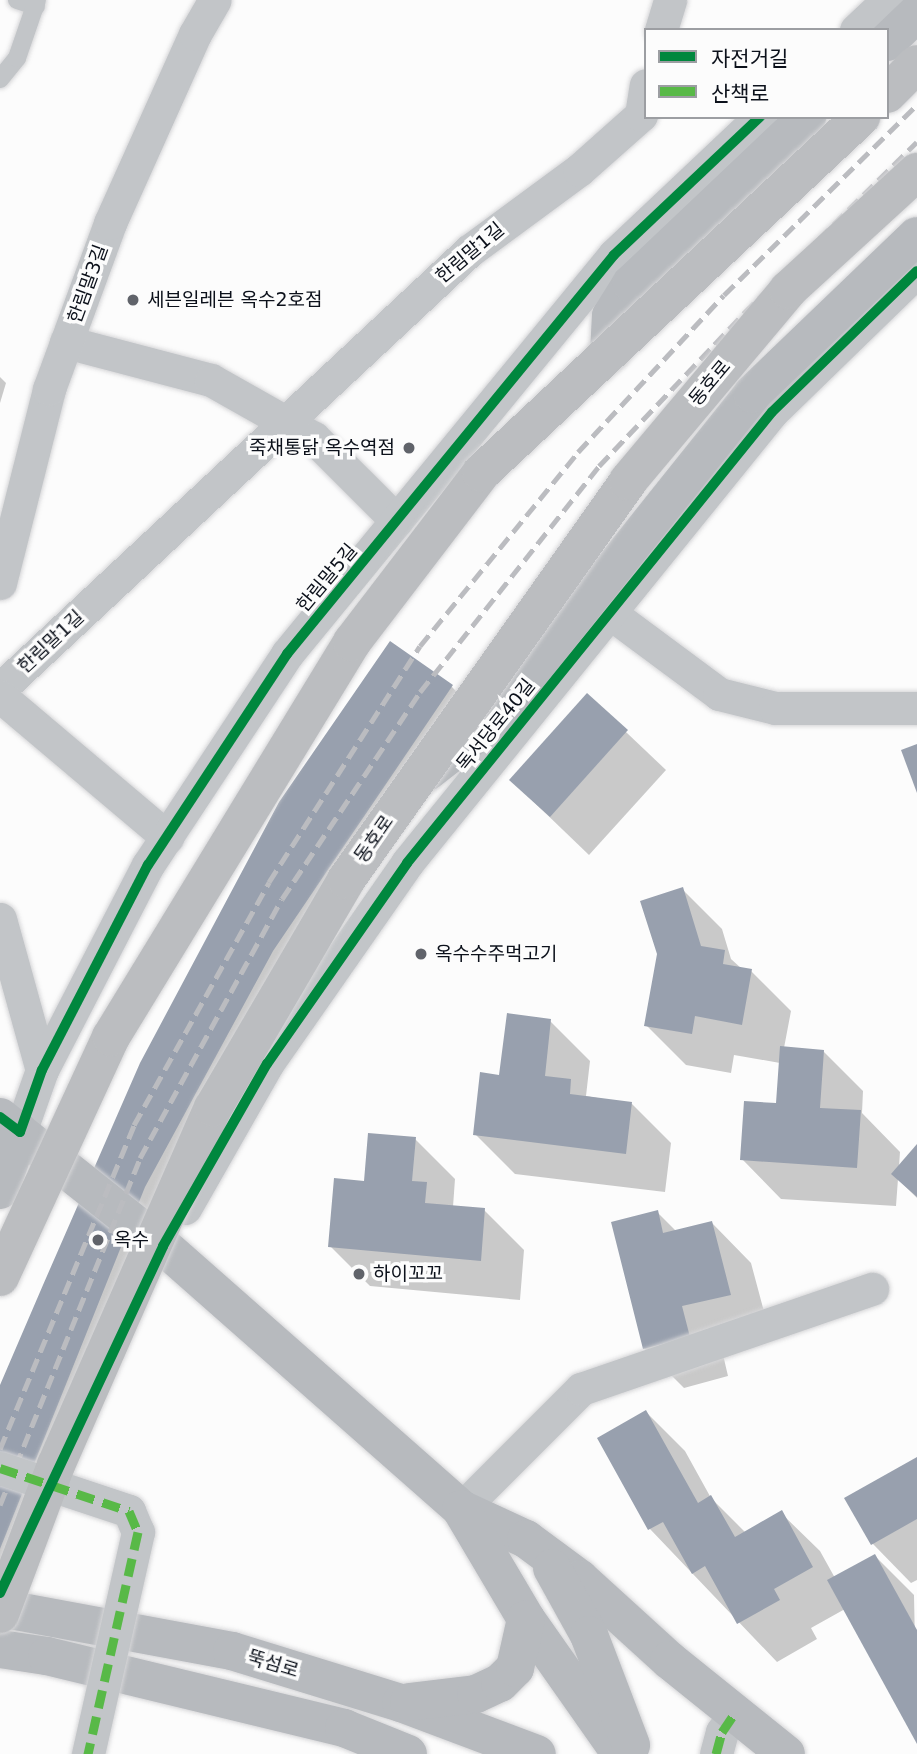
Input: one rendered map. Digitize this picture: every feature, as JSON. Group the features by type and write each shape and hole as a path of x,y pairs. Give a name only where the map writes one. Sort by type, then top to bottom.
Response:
{"main road":[{"path":"889,40 917,13"},
{"path":"889,91 917,64"},
{"path":"609,352 611,316 631,284 805,119"},
{"path":"0,1278 111,1037 352,642 481,473 859,119"},
{"name":"동호로","path":"0,1614 56,1465 213,1108 346,880 628,481 788,290 917,172"},
{"path":"412,784 489,724 752,394 917,236"},
{"path":"0,1190 10,1124 163,1246 461,1509 526,1539 546,1558 580,1579 786,1754"},
{"path":"461,1509 526,1619 621,1754"},
{"path":"546,1558 589,1635 635,1754"},
{"name":"뚝섬로","path":"0,1608 232,1651 401,1703 537,1754"},
{"path":"401,1703 476,1694 500,1683 515,1668 526,1619"},
{"path":"0,1649 47,1656 344,1728 408,1754"}],"street":[{"name":"한림말3길","path":"0,583 49,389 66,342 110,223 215,0"},
{"path":"662,28 670,0"},
{"path":"858,28 888,0"},
{"name":"한림말1길","path":"0,689 469,251 579,170 644,105"},
{"name":"한림말5길","path":"10,1124 42,1070 167,837 287,654 614,255 758,119"},
{"name":"독서당로40길","path":"163,1246 267,1064 407,863 772,412 917,271"},
{"path":"66,342 211,380 314,438 397,521"},
{"path":"610,613 719,694 775,708 917,708"},
{"path":"0,696 167,837"},
{"path":"0,919 42,1070"},
{"path":"461,1509 581,1390 872,1289"},
{"path":"0,1468 129,1511 138,1532 88,1754"},
{"path":"716,1754 722,1732 735,1713"}],"lane":[{"path":"0,79 17,58 36,3 17,0"}],"building":[{"path":"390,641 453,685 273,951 145,1187 0,1549 0,1385 140,1063 279,802"},
{"path":"587,693 628,730 550,817 509,780"},
{"path":"917,744 917,793 901,750"},
{"path":"683,887 701,946 725,950 723,964 752,969 742,1025 695,1016 692,1034 644,1026 657,954 640,901"},
{"path":"507,1013 551,1019 545,1076 571,1079 570,1094 632,1102 626,1154 473,1135 480,1072 499,1075"},
{"path":"780,1046 824,1050 820,1108 861,1110 857,1168 740,1160 744,1101 776,1103"},
{"path":"368,1133 416,1137 412,1181 427,1182 425,1203 485,1208 481,1261 328,1247 334,1178 364,1181"},
{"path":"917,1144 917,1197 891,1174"},
{"path":"658,1210 663,1233 712,1221 731,1295 682,1306 690,1337 643,1349 611,1222"},
{"path":"646,1410 698,1503 711,1495 735,1537 782,1510 813,1567 774,1589 780,1600 737,1624 705,1566 692,1574 663,1522 648,1530 597,1438"},
{"path":"917,1457 917,1519 871,1545 844,1498"},
{"path":"875,1554 917,1630 917,1744 827,1580"}],"railway":[{"path":"0,1449 134,1125 269,882 420,646 578,452 724,295 917,105"},
{"path":"0,1505 140,1158 282,899 420,692 599,466 744,313 917,142"}],"marked path":[{"path":"0,1468 129,1511 138,1532 88,1754"},
{"path":"716,1754 722,1732 735,1713"}],"cycle path":[{"path":"0,1117 20,1132 42,1070 148,865 287,654 614,255 758,119"},
{"path":"0,1593 163,1246 267,1064 407,863 772,412 917,271"}],"place":[{"name":"세븐일레븐 옥수2호점","path":"133,300"},
{"name":"죽채통닭 옥수역점","path":"409,448"},
{"name":"옥수수주먹고기","path":"421,954"},
{"name":"옥수","path":"98,1240"},
{"name":"하이꼬꼬","path":"359,1274"}]}
